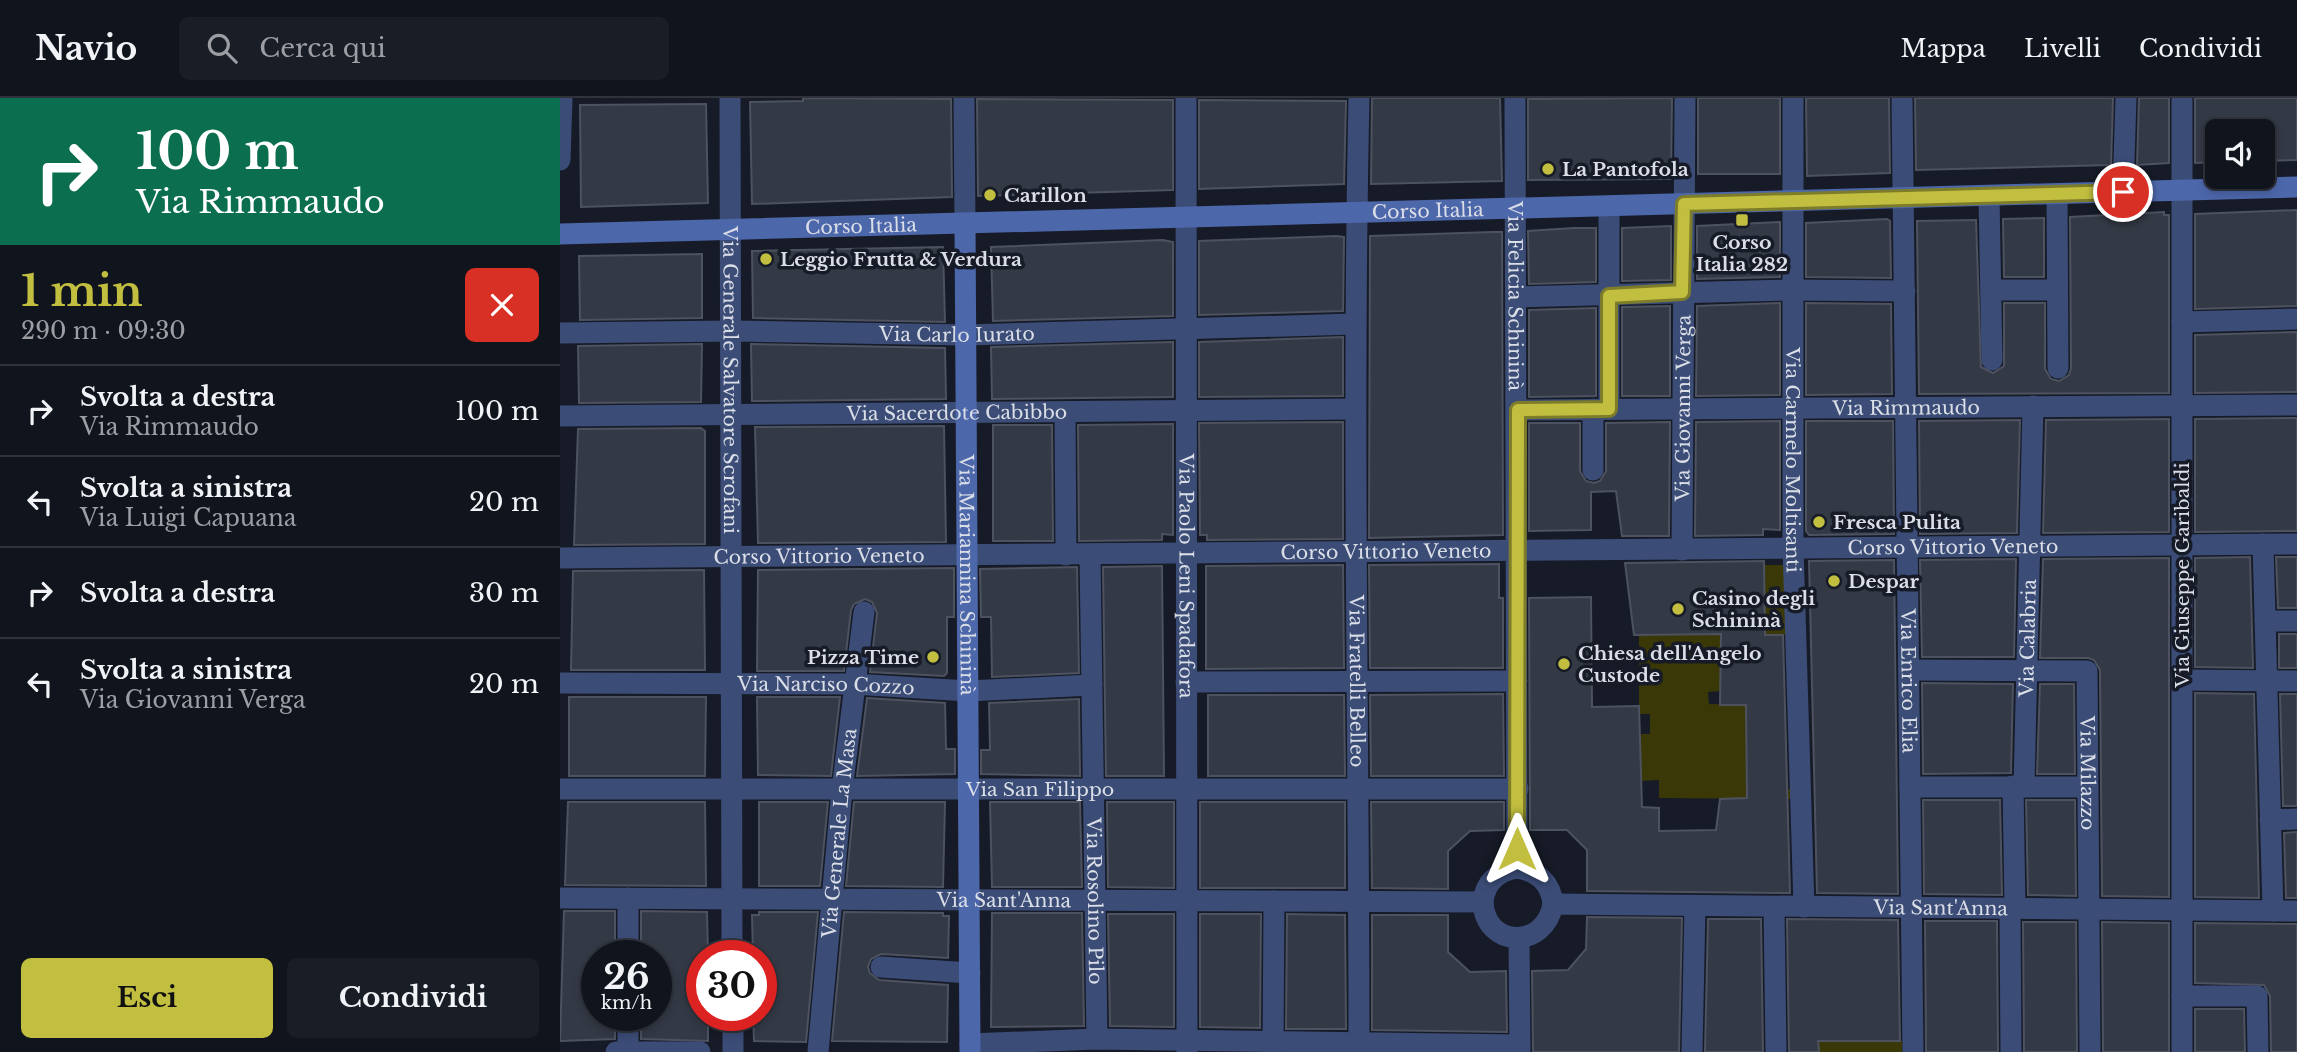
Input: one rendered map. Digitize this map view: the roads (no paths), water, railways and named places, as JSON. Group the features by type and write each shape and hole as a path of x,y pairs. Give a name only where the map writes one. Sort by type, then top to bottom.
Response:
{"street":[{"path":"560,160 562,98"},
{"name":"Via Generale Salvatore Scrofani","path":"730,98 732,940"},
{"name":"Via Mariannina Schininà","path":"964,98 970,1048"},
{"name":"Via Paolo Leni Spadafora","path":"1186,98 1184,554 1189,900 1187,1046"},
{"name":"Via Fratelli Belleo","path":"1359,98 1354,324 1359,681 1359,1047"},
{"name":"Via Felicia Schininà","path":"1515,98 1518,410 1517,868"},
{"name":"Via Giovanni Verga","path":"1682,550 1685,98"},
{"name":"Via Carmelo Moltisanti","path":"1793,98 1793,547 1804,907"},
{"name":"Via Enrico Elia","path":"1902,98 1913,1052"},
{"path":"2123,192 2126,98"},
{"name":"Via Giuseppe Garibaldi","path":"2182,98 2182,1052"},
{"name":"Corso Italia","path":"560,234 2297,187"},
{"path":"2057,194 2058,368"},
{"path":"1989,195 1992,360"},
{"path":"1593,470 1601,409 1609,296 1609,206"},
{"path":"1517,297 1791,290 1905,291"},
{"path":"1992,290 2057,290"},
{"path":"2182,322 2297,319"},
{"name":"Via Carlo Iurato","path":"560,333 731,331 966,335 1354,324"},
{"name":"Via Rimmaudo","path":"1518,410 2297,405"},
{"name":"Via Calabria","path":"2011,1052 2013,909 2031,546 2033,406"},
{"name":"Via Sacerdote Cabibbo","path":"560,416 1354,410"},
{"path":"1065,412 1066,555"},
{"path":"2263,544 2273,911"},
{"name":"Corso Vittorio Veneto","path":"560,558 2297,544"},
{"name":"Via Rosolino Pilo","path":"1090,555 1097,1039"},
{"name":"Via Generale La Masa","path":"818,1052 853,684 864,612"},
{"path":"2265,621 2297,621"},
{"name":"Via Milazzo","path":"1909,670 2087,671 2091,1052"},
{"path":"2182,680 2297,681"},
{"path":"1186,681 1517,681"},
{"name":"Via Narciso Cozzo","path":"560,683 853,684 968,691 1092,685"},
{"path":"1910,787 2088,787"},
{"name":"Via San Filippo","path":"560,789 1518,789"},
{"path":"2270,820 2297,820"},
{"path":"1517,868 1542,878 1551,891 1553,904 1547,923 1539,931 1519,938 1506,936 1491,926 1483,902 1488,886 1497,875 1517,868"},
{"name":"Via Sant'Anna","path":"560,898 1483,902"},
{"path":"628,898 628,940"},
{"path":"1273,1047 1274,901"},
{"name":"Via Sant'Anna","path":"1553,904 2297,911"},
{"path":"1692,1052 1695,906"},
{"path":"1774,907 1776,1052"},
{"path":"970,1048 1097,1039 1187,1046 1520,1048 1519,938"},
{"path":"881,967 970,973"},
{"path":"2182,996 2257,996 2258,1052"},
{"path":"628,1031 628,1052"},
{"path":"733,1031 733,1052"},
{"path":"616,1052 700,1052"}],"place":[{"name":"La Pantofola","path":"1548,169"},
{"name":"Carillon","path":"990,195"},
{"name":"Corso Italia 282","path":"1742,220"},
{"name":"Leggio Frutta & Verdura","path":"766,259"},
{"name":"Fresca Pulita","path":"1819,522"},
{"name":"Despar","path":"1834,581"},
{"name":"Casino degli Schininà","path":"1678,609"},
{"name":"Pizza Time","path":"933,657"},
{"name":"Chiesa dell'Angelo Custode","path":"1564,664"}]}
